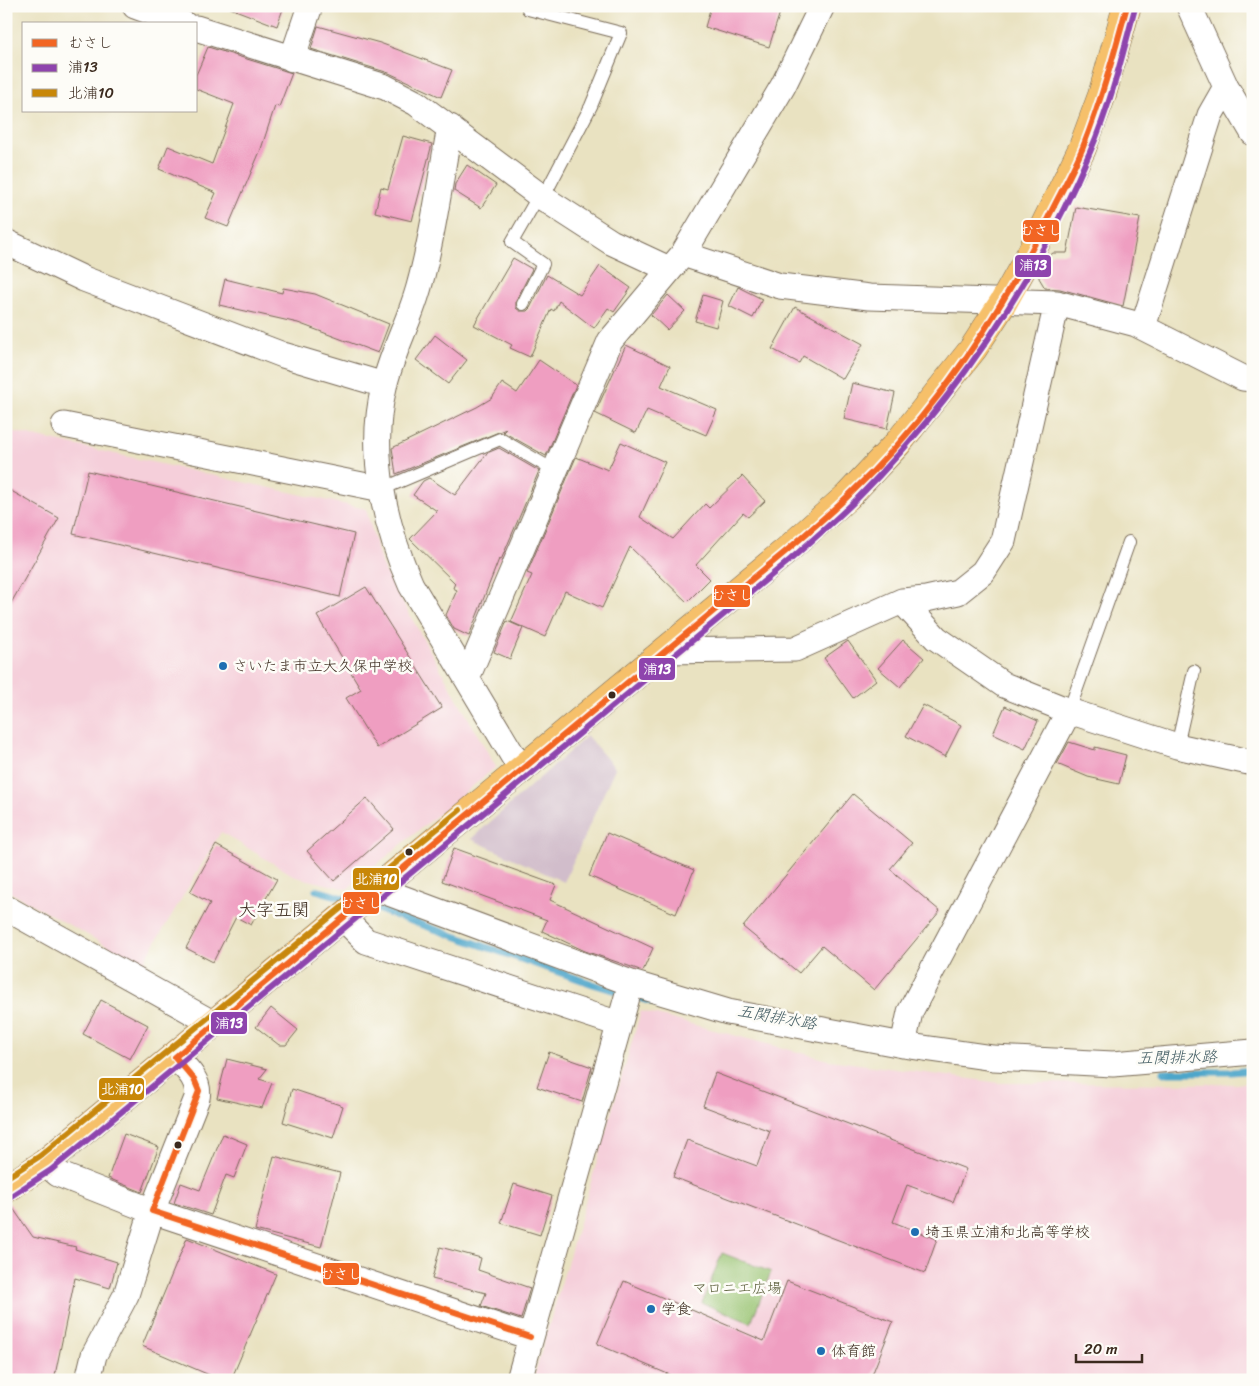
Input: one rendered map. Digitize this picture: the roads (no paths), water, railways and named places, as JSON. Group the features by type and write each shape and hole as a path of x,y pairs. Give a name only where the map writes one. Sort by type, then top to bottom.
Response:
{"main road":[{"path":"6,1189 46,1163 175,1057 785,552 848,496 898,443 938,396 973,349 1003,303 1032,251 1082,149 1102,95 1126,6"}],"street":[{"path":"135,6 179,22"},
{"path":"292,60 310,6"},
{"path":"467,678 610,341 676,261 783,86 822,6"},
{"path":"1189,6 1226,87 1253,133"},
{"path":"198,29 292,60 385,87 416,103 541,196 611,242 676,261 780,286 869,297 1003,303 1057,303 1143,327 1243,378 1253,379"},
{"path":"1143,327 1210,115 1226,87"},
{"path":"450,128 420,284 384,385 376,439 382,489 401,562 411,585 522,771"},
{"path":"6,242 84,279 283,355 384,385"},
{"path":"666,651 795,648 902,600 926,599 958,592 983,572 1003,541 1057,303"},
{"path":"64,425 382,489"},
{"path":"902,600 936,638 1004,685 1069,711 1177,746 1253,762"},
{"path":"902,1045 910,1012 1069,711"},
{"path":"619,1024 366,941 361,903 728,1012 902,1045 993,1058 1113,1064 1253,1052"},
{"path":"6,908 214,1024"},
{"path":"519,1380 631,984"},
{"path":"88,1380 94,1355 126,1295 152,1211 199,1091 194,1079 175,1057"},
{"path":"46,1163 58,1174 152,1211 530,1337"}],"lane":[{"path":"523,304 543,264 512,242 541,196 591,106 621,33 528,9"},
{"path":"382,489 500,439 555,471"},
{"path":"1069,711 1129,542"},
{"path":"1177,746 1194,671"}],"waterway":[{"name":"五関排水路","path":"316,890 351,900"},
{"name":"五関排水路","path":"368,906 593,984 671,1008"},
{"name":"五関排水路","path":"1163,1072 1232,1072 1253,1070"}],"place":[{"name":"さいたま市立大久保中学校","path":"223,666"},
{"name":"埼玉県立浦和北高等学校","path":"915,1232"},
{"name":"学食","path":"651,1309"},
{"name":"体育館","path":"821,1351"}],"district":[{"name":"大字五関","path":"274,910"}],"park label":[{"name":"マロニエ広場","path":"737,1288"}]}
